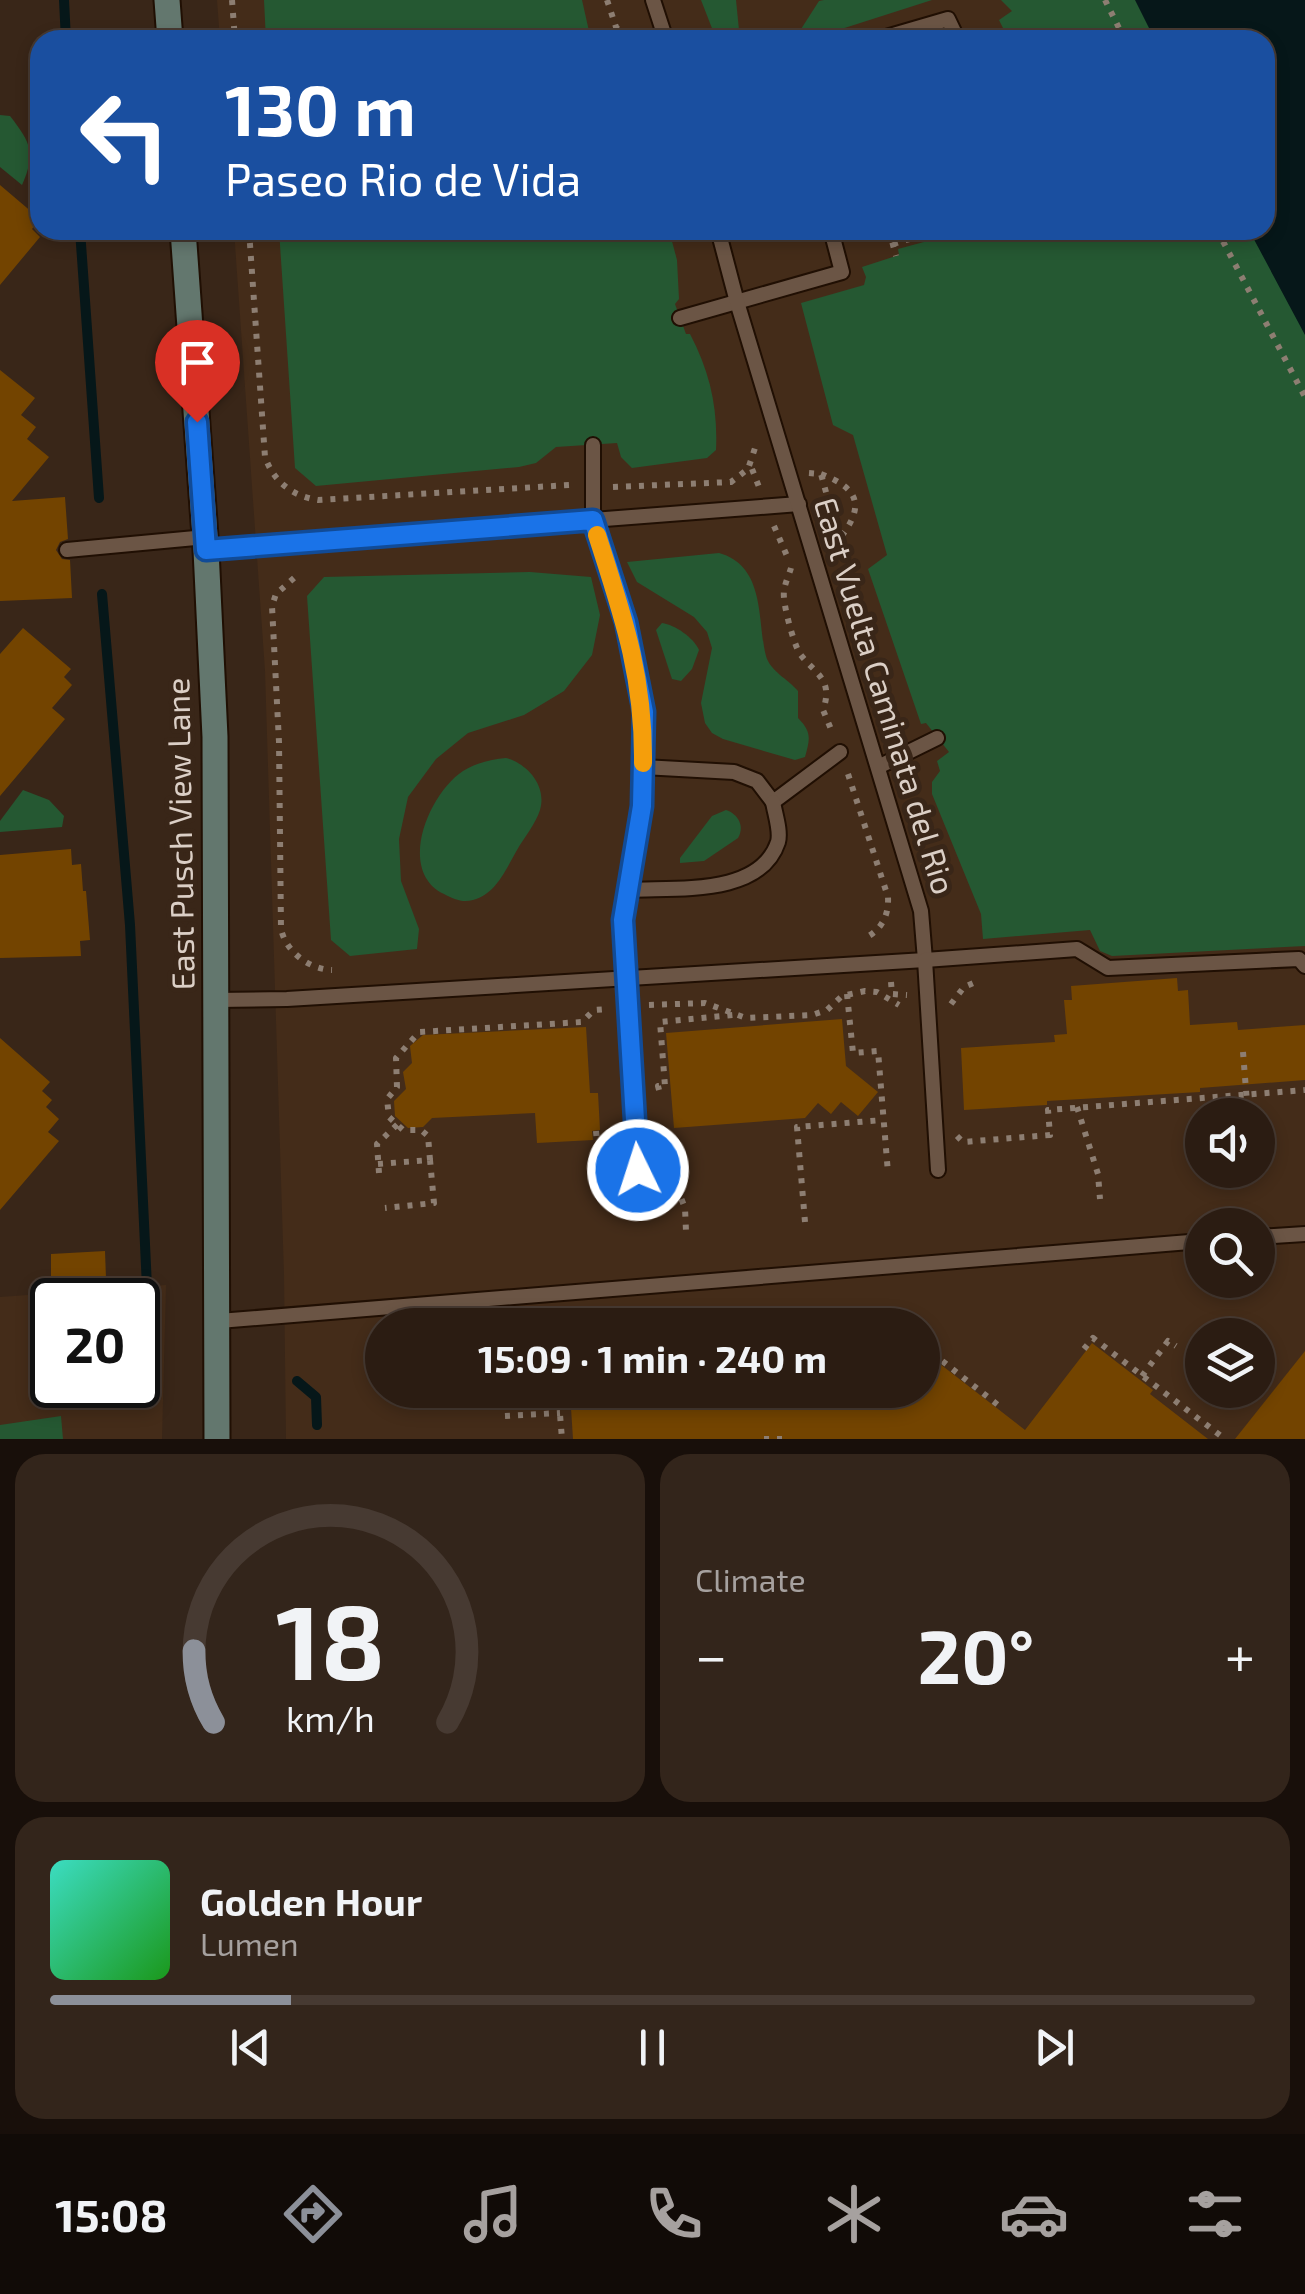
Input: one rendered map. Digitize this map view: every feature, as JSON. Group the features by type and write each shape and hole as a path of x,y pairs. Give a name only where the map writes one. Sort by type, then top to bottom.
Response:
{"main road":[{"path":"167,0 169,30"},
{"name":"East Pusch View Lane","path":"185,240 215,737 218,1439"}],"lane":[{"path":"654,0 663,30"},
{"path":"910,30 948,19 953,30"},
{"name":"East Vuelta Caminata del Rio","path":"721,240 921,911 938,1170"},
{"path":"680,318 842,272 833,240"},
{"path":"592,446 593,520 626,622 644,712 642,806 623,920 640,1191"},
{"path":"67,550 593,520 798,504"},
{"path":"878,767 937,738"},
{"path":"773,802 840,752"},
{"path":"628,890 728,884 764,867 780,838 773,802 757,781 734,772 643,767"},
{"path":"216,1000 627,979 1077,949 1108,968 1299,959 1305,966"},
{"path":"1275,1235 1305,1234"},
{"path":"219,1321 1185,1242"}],"path":[{"path":"232,0 234,30"},
{"path":"607,0 618,30"},
{"path":"1106,0 1120,30"},
{"path":"250,240 265,457 272,474 303,498 555,485 731,482 739,478 753,459 754,433"},
{"path":"892,240 896,256"},
{"path":"893,244 906,240"},
{"path":"1222,240 1305,397"},
{"path":"752,469 792,568 784,601 797,647 824,680 823,710 862,808 888,907 886,917 872,935 850,940"},
{"path":"821,474 840,481 856,501 850,525 840,538"},
{"path":"294,578 276,594 272,606 280,742 281,929 288,946 309,965 336,970"},
{"path":"949,1015 952,1000 964,987 990,979"},
{"path":"847,994 853,1053 878,1051 888,1174"},
{"path":"660,1102 658,1086 665,1086 660,1022 732,1015"},
{"path":"1243,1052 1246,1098"},
{"path":"956,1133 963,1142 1050,1135 1048,1110 1305,1090"},
{"path":"1077,1107 1098,1174 1100,1199"},
{"path":"806,1222 797,1127 884,1120"},
{"path":"385,1208 434,1203 428,1136 420,1130 404,1130 398,1122 376,1144 378,1169 430,1160"},
{"path":"662,1134 663,1151"},
{"path":"1084,1348 1093,1338 1225,1439"},
{"path":"1142,1376 1168,1341 1176,1346"},
{"path":"940,1359 1003,1410"},
{"path":"560,1408 562,1439"},
{"path":"505,1416 560,1412"},
{"path":"764,1439 787,1439"}],"shaded area":[{"path":"217,0 1032,0 1045,30 219,30"},
{"path":"1135,0 1305,0 1305,335 1254,240 1275,240 1275,30 1150,30"},
{"path":"235,240 1151,240 1305,492 1305,1439 286,1439 265,671"},
{"path":"160,1285 166,1285 162,1439 0,1439 0,1297 30,1295 30,1408 160,1408"}],"green space":[{"path":"264,0 582,0 589,30 266,30"},
{"path":"701,0 736,0 739,30 713,30"},
{"path":"932,0 838,30 800,30 819,1"},
{"path":"1001,0 1305,0 1305,946 1112,956 1100,951 1090,930 983,939 981,914 932,794 932,782 940,771 937,761 949,752 926,723 921,724 868,569 887,555 853,435 833,425 801,303 864,285 862,267 899,255 898,249 931,240 1275,240 1275,30 1004,30 999,20 1012,11"},
{"path":"0,115 10,116 29,149 29,165 22,185 0,167"},
{"path":"280,240 672,240 677,260 679,299 675,304 686,334 690,334 703,362 714,405 716,450 707,458 632,468 621,457 617,443 556,447 536,463 519,467 316,486 295,468"},
{"path":"719,553 734,560 752,582 768,661 798,691 798,718 809,736 805,757 795,760 712,733 705,723 701,703 712,648 707,632 694,617 637,582 627,562"},
{"path":"530,572 591,577 600,615 592,655 564,691 524,715 468,733 436,759 408,797 399,839 401,881 419,929 417,949 350,956 331,940 307,596 324,577"},
{"path":"662,623 683,632 699,650 692,669 681,681 672,679 656,630"},
{"path":"506,758 522,765 534,777 541,793 540,810 494,887 473,900 455,899 430,883 422,868 420,851 429,814 450,782 463,771"},
{"path":"23,790 49,800 64,816 62,827 0,832 0,821"},
{"path":"726,810 739,821 738,838 704,861 680,863 712,816"},
{"path":"61,1416 63,1439 0,1439 0,1425"}],"building":[{"path":"0,185 30,210 30,240 38,240 0,285"},
{"path":"0,370 35,398 21,415 36,427 27,439 49,457 12,501 65,497 68,539 60,542 56,550 62,559 70,560 72,598 0,601"},
{"path":"23,628 71,669 64,677 72,685 52,708 65,719 0,796 0,654"},
{"path":"71,849 72,865 81,864 86,891 90,940 80,941 81,956 0,958 0,855"},
{"path":"1177,978 1178,991 1188,990 1190,1025 1237,1022 1238,1030 1305,1025 1305,1080 964,1110 961,1048 1055,1042 1054,1035 1067,1034 1064,1000 1072,1000 1071,986"},
{"path":"842,1019 846,1066 878,1092 858,1116 841,1102 831,1114 818,1103 805,1118 674,1128 666,1033"},
{"path":"586,1027 590,1093 598,1093 600,1130 592,1131 593,1140 537,1143 535,1113 432,1118 423,1127 408,1128 395,1116 394,1101 406,1089 403,1072 412,1063 410,1046 423,1035"},
{"path":"0,1038 50,1082 42,1091 52,1100 46,1107 59,1119 48,1132 59,1141 0,1210"},
{"path":"105,1251 106,1278 51,1278 51,1254"},
{"path":"1092,1343 1208,1439 573,1439 571,1408 940,1408 940,1364 1025,1430"},
{"path":"1305,1351 1305,1439 1235,1439 1260,1408 1275,1408 1275,1389"}],"waterway":[{"path":"64,0 66,30"},
{"path":"81,240 99,498"},
{"path":"102,594 130,925 147,1278"},
{"path":"297,1381 316,1397 317,1425"}],"slow traffic":[{"path":"597,535 626,622 644,712 643,763"}],"route":[{"path":"197,422 206,550 593,520 626,622 644,712 642,806 623,920 638,1170"}]}
